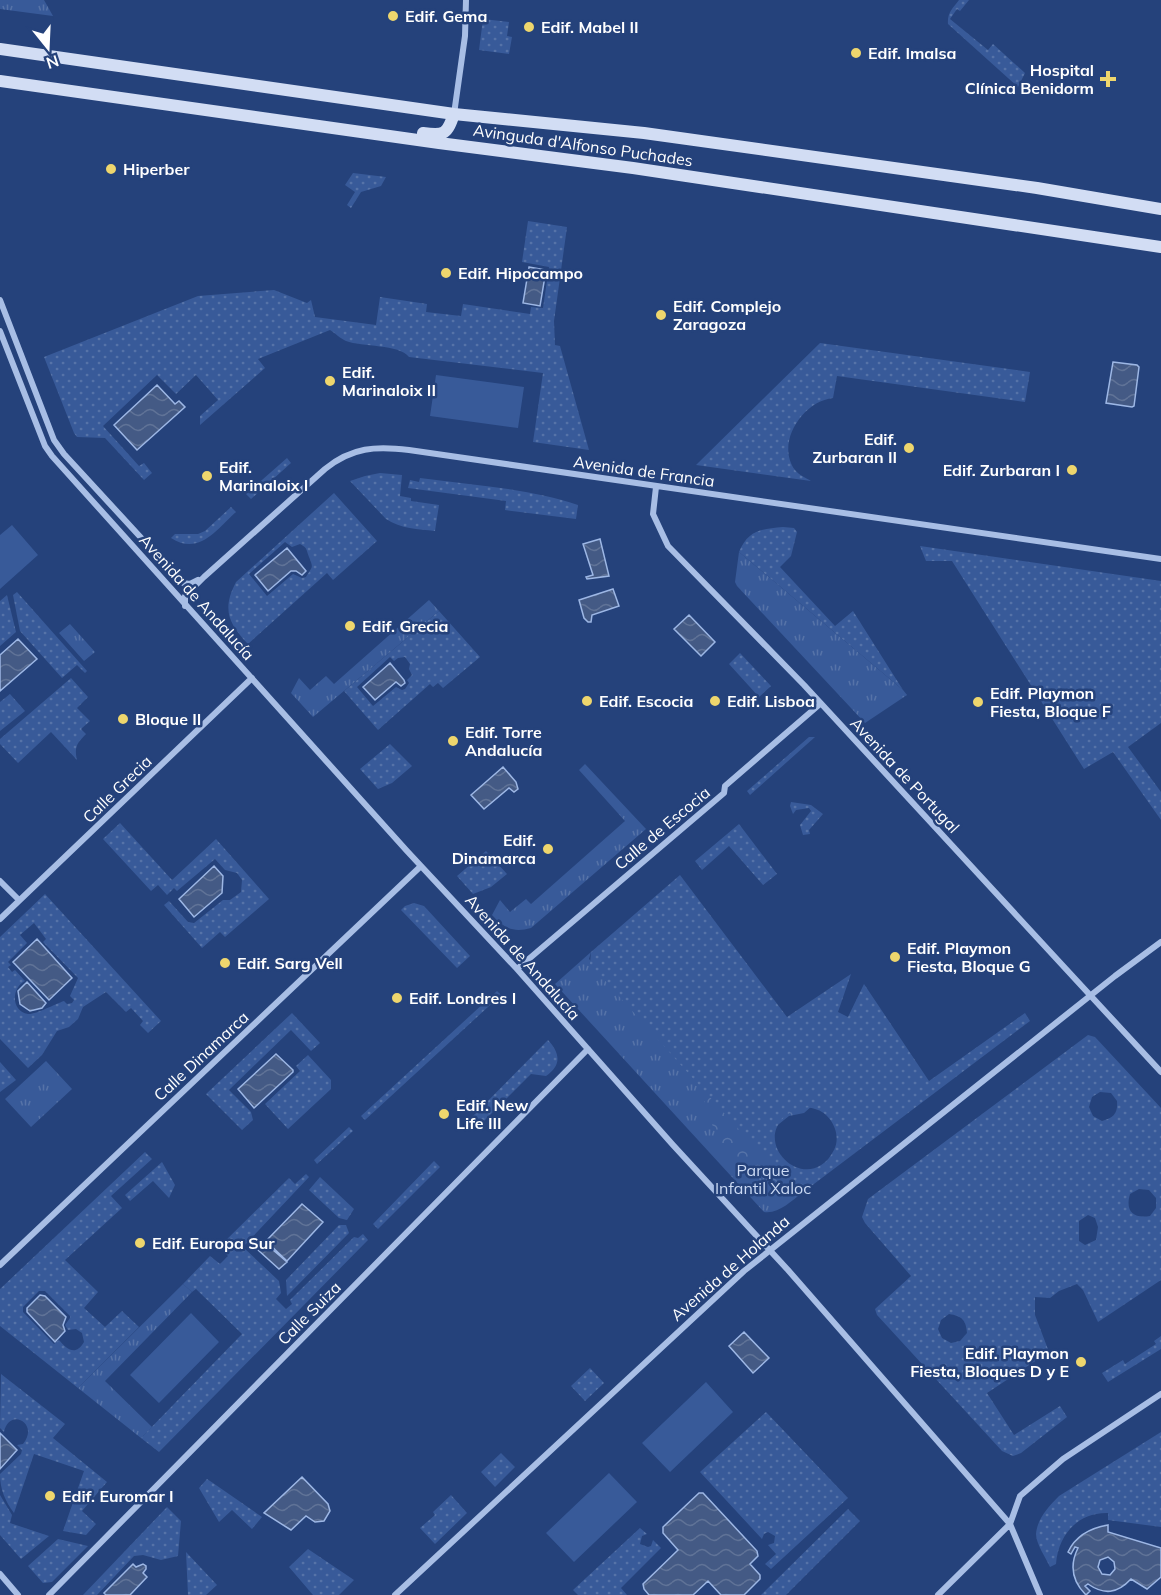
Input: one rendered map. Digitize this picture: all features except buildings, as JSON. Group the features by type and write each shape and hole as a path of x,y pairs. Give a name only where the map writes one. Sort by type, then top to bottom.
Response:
{"main road":[{"name":"Avinguda d'Alfonso Puchades","path":"0,49 454,114 644,133 1037,188 1161,209"},
{"name":"Avinguda d'Alfonso Puchades","path":"0,81 633,168 1161,247"},
{"path":"348,130 379,127 432,135 444,134 448,131 454,114"}],"street":[{"path":"454,114 465,36 466,0"},
{"name":"Avenida de Andalucía","path":"0,300 54,440 64,454 183,583 190,584 204,577"},
{"name":"Avenida de Andalucía","path":"0,331 45,446 185,606 517,969 796,1279 1010,1524 1040,1595"},
{"name":"Avenida de Francia","path":"185,606 185,596 204,577 336,460 363,449 399,449 1161,559"},
{"name":"Avenida de Portugal","path":"656,487 653,514 668,546 820,704 1161,1072"},
{"name":"Calle Grecia","path":"0,919 252,678"},
{"name":"Calle de Escocia","path":"517,969 718,799 724,793 725,786 820,704"},
{"name":"Calle Dinamarca","path":"0,1265 421,866"},
{"path":"0,881 19,900"},
{"name":"Avenida de Holanda","path":"395,1595 744,1271 1161,942"},
{"name":"Calle Suiza","path":"49,1595 588,1049"},
{"path":"938,1595 1010,1524 1020,1496 1063,1459 1161,1394"},
{"path":"0,1575 18,1595"}],"green space":[{"path":"0,0 44,0 53,16 0,9"},
{"path":"959,0 969,0 960,11 957,9 950,19 988,50 993,44 1025,73 1018,87 948,24 949,14"},
{"path":"483,19 509,22 507,36 512,37 509,54 479,50"},
{"path":"353,173 386,177 381,186 361,192 351,208 347,205 355,192 345,185"},
{"path":"528,221 567,227 554,321 555,345 560,346 589,450 533,442 543,373 409,357 397,350 346,341 330,330 258,359 265,368 200,425 200,416 218,400 196,375 176,394 157,375 103,426 139,466 144,463 152,473 144,480 105,438 77,437 44,357 198,296 274,290 307,303 311,300 315,317 376,325 380,297 427,304 426,312 461,316 463,304 530,314 531,307 543,308 549,267 522,262"},
{"path":"820,343 1030,372 1025,402 837,376 833,398 812,407 795,425 790,436 788,448 795,470 811,481 696,465"},
{"path":"436,375 524,387 518,428 430,416"},
{"path":"287,458 291,463 251,499 246,494"},
{"path":"380,473 402,475 400,496 411,498 411,501 439,505 435,531 404,527 386,519 350,481"},
{"path":"420,478 499,488 559,499 578,505 576,519 505,510 506,501 408,488 410,480 419,482"},
{"path":"334,493 377,541 333,580 327,573 248,644 236,629 229,615 229,600 236,582","holes":["285,542 292,547 300,544 306,548 311,569 306,577 302,578 293,574 267,596 249,574"]},
{"path":"231,507 236,512 207,538 190,544 171,538 175,534 198,534 205,531"},
{"path":"12,525 38,555 0,589 0,535"},
{"path":"783,527 794,528 797,532 791,556 780,567 835,626 853,611 903,690 739,552 747,539 756,532"},
{"path":"920,546 1161,581 1161,723 1128,747 1161,792 1161,820 1113,752 1084,769 952,561 926,561"},
{"path":"739,552 907,695 865,723 737,586 735,582"},
{"path":"17,592 87,671 85,673 77,665 62,678 20,631 13,595"},
{"path":"7,595 16,632 0,646 0,601"},
{"path":"429,600 439,611 313,717 291,693 299,678 310,690 326,676 334,684"},
{"path":"439,611 480,657 443,688 438,683 433,687 430,684 378,730 344,691","holes":["390,657 394,661 405,657 410,664 409,669 412,675 407,680 409,683 402,690 396,687 373,706 357,687"]},
{"path":"70,624 95,652 84,661 59,633"},
{"path":"740,653 771,686 759,697 729,664"},
{"path":"71,678 88,697 77,708 90,721 81,729 86,734 77,745 77,760 51,732 18,763 0,744 0,739"},
{"path":"10,694 25,711 0,731 0,702"},
{"path":"809,737 815,737 750,795 747,791"},
{"path":"390,744 412,766 392,783 378,789 360,769"},
{"path":"585,764 646,829 531,928 514,930 509,928 492,915 500,900 510,912 526,899 531,904 625,821 579,770"},
{"path":"791,802 811,805 823,814 809,830 810,834 803,835 800,825 811,811 809,808 796,810 793,814"},
{"path":"120,823 172,880 216,839 269,899 225,937 220,932 202,948 164,905 169,901 188,922 194,923 223,900 230,900 241,892 242,880 237,873 225,870 215,859 177,891 174,888 167,895 158,885 151,891 103,839"},
{"path":"739,824 777,874 763,885 729,846 702,870 695,861"},
{"path":"486,851 507,874 491,887 473,894 457,876"},
{"path":"680,875 787,1017 851,974 838,1012 848,1017 864,984 929,1081 1025,1013 1030,1021 802,1193 777,1164 767,1158 743,1134 590,964 591,952","holes":["801,1107 813,1108 826,1115 834,1125 837,1137 834,1150 822,1164 808,1169 795,1167 783,1158 776,1146 775,1132 783,1118"]},
{"path":"45,894 161,1021 148,1033 140,1025 143,1021 131,1008 126,1012 106,992 83,1007 78,1019 69,1027 57,1031 42,1055 28,1068 0,1039 0,937","holes":["34,923 46,939 43,942 78,978 70,996 74,1000 72,1003 67,1004 64,1001 28,1014 18,1009 15,999 17,989 25,981 15,970 12,972 8,967 11,965 8,962 27,943 20,935"]},
{"path":"414,903 424,906 470,956 457,968 401,910"},
{"name":"Parque Infantil Xaloc","path":"591,952 589,959 802,1193 780,1209 764,1212 555,984"},
{"path":"497,991 501,995 365,1120 361,1116"},
{"path":"292,1013 320,1043 311,1051 291,1030 229,1090 251,1112 253,1120 242,1130 206,1094"},
{"path":"1088,1035 1095,1037 1161,1108 1161,1280 1098,1322 1083,1290 1077,1284 1059,1291 1050,1298 1035,1297 1035,1315 1049,1352 987,1393 1014,1435 1060,1406 1067,1417 1021,1453 1013,1456 1002,1451 877,1315 875,1309 911,1276 865,1223 862,1217 868,1199","holes":["1100,1092 1111,1093 1117,1101 1114,1114 1102,1121 1093,1116 1089,1107 1092,1097","1139,1189 1149,1190 1156,1198 1156,1208 1150,1216 1139,1216 1132,1212 1129,1205 1130,1194","1088,1215 1095,1218 1098,1227 1096,1240 1085,1245 1079,1241 1079,1221","949,1314 960,1317 966,1325 967,1333 960,1341 951,1343 942,1338 938,1329 941,1320"]},
{"path":"548,1040 557,1054 555,1068 546,1076 531,1074 481,1124 473,1116"},
{"path":"308,1055 331,1080 331,1089 288,1129 265,1104 300,1071 296,1066"},
{"path":"46,1061 72,1089 31,1127 5,1099"},
{"path":"0,1062 16,1080 0,1092"},
{"path":"713,1080 820,1099 804,1113 789,1116 769,1132 771,1149 796,1179 787,1190 774,1192 761,1166 743,1170 723,1153 704,1103"},
{"path":"349,1127 353,1131 317,1164 314,1160"},
{"path":"145,1152 152,1159 111,1196 122,1208 65,1260 98,1292 84,1308 105,1327 122,1311 139,1327 78,1388 0,1326 0,1289","holes":["39,1291 45,1291 70,1316 65,1325 68,1330 76,1329 82,1333 84,1342 78,1349 68,1349 59,1340 54,1344 23,1312 23,1307"]},
{"path":"434,1161 440,1167 378,1229 373,1224"},
{"path":"162,1162 175,1185 169,1198 153,1181 130,1201 125,1195"},
{"path":"306,1174 309,1177 243,1247 279,1281 281,1293 276,1299 286,1309 292,1304 290,1300 354,1237 358,1238 363,1234 368,1240 159,1452 141,1438 242,1334 196,1289 192,1292 183,1284 210,1256 220,1264 228,1256 219,1247 289,1178 295,1184"},
{"path":"320,1177 354,1209 347,1220 339,1218 309,1190"},
{"path":"339,1225 346,1225 349,1233 287,1296 286,1280"},
{"path":"183,1284 192,1292 105,1381 152,1427 141,1438 78,1388"},
{"path":"191,1313 219,1342 159,1403 130,1375"},
{"path":"1161,1336 1161,1349 1108,1382 1102,1373 1123,1360 1125,1364 1156,1344 1154,1341"},
{"path":"590,1368 604,1383 585,1401 571,1386"},
{"path":"1,1374 65,1424 53,1438 107,1482 82,1511 96,1524 86,1535 63,1531 84,1471 34,1454 14,1513 8,1504 2,1490 0,1474 21,1454 22,1450 17,1445 23,1444 28,1430 26,1424 17,1419 7,1424 4,1432 0,1428"},
{"path":"706,1382 733,1412 670,1472 642,1443"},
{"path":"766,1412 848,1498 771,1569 765,1564 776,1554 768,1545 774,1543 775,1536 768,1532 762,1539 700,1472"},
{"path":"1161,1432 1161,1527 1108,1520 1108,1513 1088,1516 1079,1521 1065,1535 1056,1564 1050,1567 1036,1538 1041,1518 1048,1508 1059,1496"},
{"path":"501,1453 515,1467 495,1487 481,1472"},
{"path":"609,1473 637,1502 574,1562 546,1533"},
{"path":"207,1479 262,1517 252,1529 232,1510 219,1522 199,1488"},
{"path":"0,1495 12,1515 10,1523 49,1536 21,1559 0,1535"},
{"path":"451,1495 467,1513 435,1544 420,1528 435,1515 433,1512"},
{"path":"167,1507 181,1521 178,1556 161,1560 143,1555 134,1556 97,1595 83,1595"},
{"path":"848,1509 860,1521 786,1595 761,1595"},
{"path":"640,1528 647,1534 642,1536 640,1544 648,1547 651,1546 653,1540 661,1548 621,1588 627,1595 578,1595 573,1590"},
{"path":"58,1539 88,1546 52,1582 43,1583 28,1566"},
{"path":"308,1549 354,1580 339,1595 313,1595 289,1567"},
{"path":"186,1552 217,1585 206,1595 188,1595"}],"water":[{"path":"529,267 546,270 540,306 523,303"},
{"path":"1113,362 1139,367 1132,407 1106,403"},
{"path":"157,385 175,404 179,401 185,407 137,450 114,425"},
{"path":"600,539 609,576 587,579 586,577 593,575 583,544"},
{"path":"287,548 306,571 302,575 291,571 268,591 255,575"},
{"path":"613,589 619,606 592,615 591,622 588,622 584,618 579,600"},
{"path":"689,615 715,642 701,656 674,629"},
{"path":"18,639 37,659 0,691 0,655"},
{"path":"390,663 405,683 401,686 396,682 375,700 363,687"},
{"path":"503,767 516,782 518,789 514,792 509,788 484,809 471,795"},
{"path":"214,866 223,876 222,893 194,917 179,899"},
{"path":"37,939 72,978 49,1000 13,962"},
{"path":"27,982 46,1003 42,1008 30,1011 20,1004 18,991"},
{"path":"276,1054 293,1072 254,1108 238,1089"},
{"path":"302,1204 323,1222 287,1261 266,1241"},
{"path":"265,1243 287,1262 279,1269 258,1250"},
{"path":"40,1295 45,1296 66,1317 63,1325 65,1331 55,1342 27,1312 27,1308"},
{"path":"744,1332 769,1358 753,1373 729,1346"},
{"path":"0,1433 17,1450 0,1469"},
{"path":"302,1477 328,1504 330,1511 324,1521 315,1522 306,1516 291,1530 264,1513"},
{"path":"699,1493 703,1493 757,1551 758,1556 750,1564 760,1575 760,1579 744,1595 721,1595 708,1581 693,1595 649,1595 643,1584 678,1550 663,1533 663,1527"},
{"path":"1108,1525 1108,1532 1161,1548 1161,1577 1147,1589 1131,1579 1121,1588 1110,1591 1100,1590 1088,1584 1085,1586 1090,1591 1086,1595 1073,1573 1073,1561 1078,1548 1075,1547 1071,1554 1068,1552 1079,1537","holes":["1108,1557 1114,1562 1115,1569 1110,1575 1102,1574 1098,1567 1100,1560"]},
{"path":"133,1564 136,1567 143,1564 146,1566 143,1573 147,1577 130,1595 106,1595 104,1593"}],"place":[{"name":"Edif. Gema","path":"393,16"},
{"name":"Edif. Mabel II","path":"529,27"},
{"name":"Edif. Imalsa","path":"856,53"},
{"name":"Hospital Clínica Benidorm","path":"1108,79"},
{"name":"Hiperber","path":"111,169"},
{"name":"Edif. Hipocampo","path":"446,273"},
{"name":"Edif. Complejo Zaragoza","path":"661,315"},
{"name":"Edif. Marinaloix II","path":"330,381"},
{"name":"Edif. Zurbaran II","path":"909,448"},
{"name":"Edif. Zurbaran I","path":"1072,470"},
{"name":"Edif. Marinaloix I","path":"207,476"},
{"name":"Edif. Grecia","path":"350,626"},
{"name":"Edif. Escocia","path":"587,701"},
{"name":"Edif. Lisboa","path":"715,701"},
{"name":"Edif. Playmon Fiesta, Bloque F","path":"978,702"},
{"name":"Bloque II","path":"123,719"},
{"name":"Edif. Torre Andalucía","path":"453,741"},
{"name":"Edif. Dinamarca","path":"548,849"},
{"name":"Edif. Playmon Fiesta, Bloque G","path":"895,957"},
{"name":"Edif. Sarg Vell","path":"225,963"},
{"name":"Edif. Londres I","path":"397,998"},
{"name":"Edif. New Life III","path":"444,1114"},
{"name":"Edif. Europa Sur","path":"140,1243"},
{"name":"Edif. Playmon Fiesta, Bloques D y E","path":"1081,1362"},
{"name":"Edif. Euromar I","path":"50,1496"}]}
